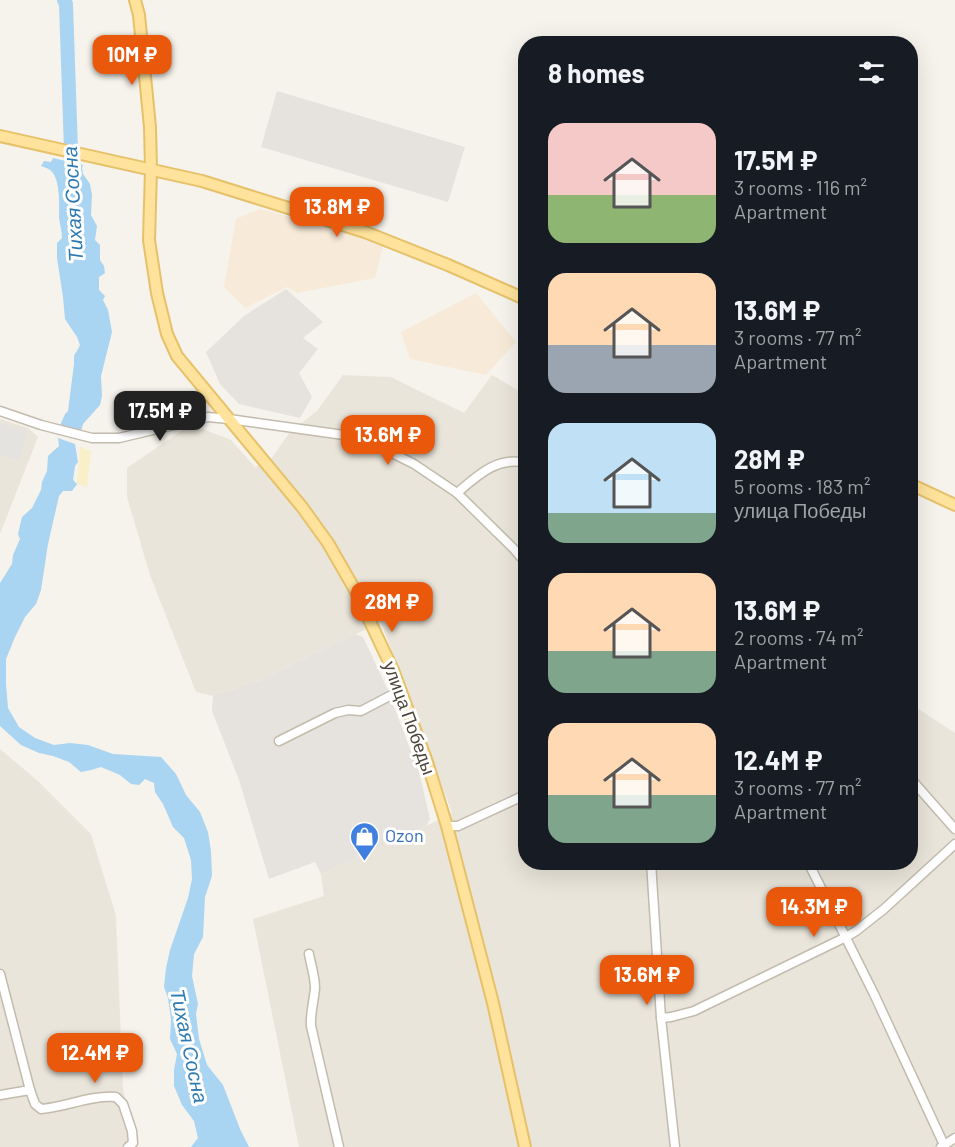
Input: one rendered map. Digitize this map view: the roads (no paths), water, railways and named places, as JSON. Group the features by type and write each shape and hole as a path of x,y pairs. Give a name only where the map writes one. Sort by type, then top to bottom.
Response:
{"main road":[{"name":"улица Победы","path":"135,0 139,15 150,127 149,240 157,293 167,334 177,356 302,507 328,543 377,635 401,690 447,826 493,1004 525,1147"},
{"path":"3,137 202,181 365,232 518,296"},
{"path":"918,488 955,505"}],"street":[{"path":"0,411 40,425 92,438 119,438 208,417 230,418 351,436 414,464 457,493 518,553"},
{"path":"457,493 493,466 518,462"},
{"path":"279,741 335,713 348,710 361,711 401,690"},
{"path":"918,787 955,829"},
{"path":"447,826 458,826 518,798"},
{"path":"661,1018 694,1011 846,938 884,909 955,844"},
{"path":"652,870 661,1018 675,1147"},
{"path":"812,870 874,994 943,1146 955,1137"},
{"path":"309,954 315,985 310,1026 339,1147"},
{"path":"0,974 35,1104 41,1109 56,1108 103,1096 116,1097 123,1104 132,1131 133,1143 129,1147"},
{"path":"0,1095 30,1090"}],"water":[{"path":"53,158 83,165 83,174 90,184 91,215 97,226 95,240 100,245 100,260 105,273 99,277 99,290 105,296 103,300 108,310 112,332 101,376 100,405 83,424 80,434 59,428 68,411 74,355 80,345 65,319 57,258 57,243 62,238 58,186 54,174 41,166 44,161 51,162"},
{"path":"58,438 75,444 78,462 75,466 73,480 77,484 72,491 63,491 59,496 41,590 36,604 25,617 6,659 8,708 19,727 35,738 54,745 70,743 88,745 113,754 161,757 176,774 186,795 200,812 208,832 212,876 205,897 203,937 194,954 192,976 198,1004 196,1014 199,1039 207,1065 223,1085 249,1147 191,1147 198,1138 194,1121 182,1105 174,1086 177,1054 170,1039 171,1019 164,987 170,950 188,898 192,879 191,860 184,838 173,827 155,792 154,783 145,779 139,785 131,784 120,775 101,767 81,772 69,762 21,745 0,726 0,583 12,564 20,539 18,534 22,517 32,508 41,490 47,471 48,456 59,446"}],"waterway":[{"name":"Тихая Сосна","path":"64,0 66,4 72,180"}],"place":[{"name":"Ozon","path":"364,862"}]}
